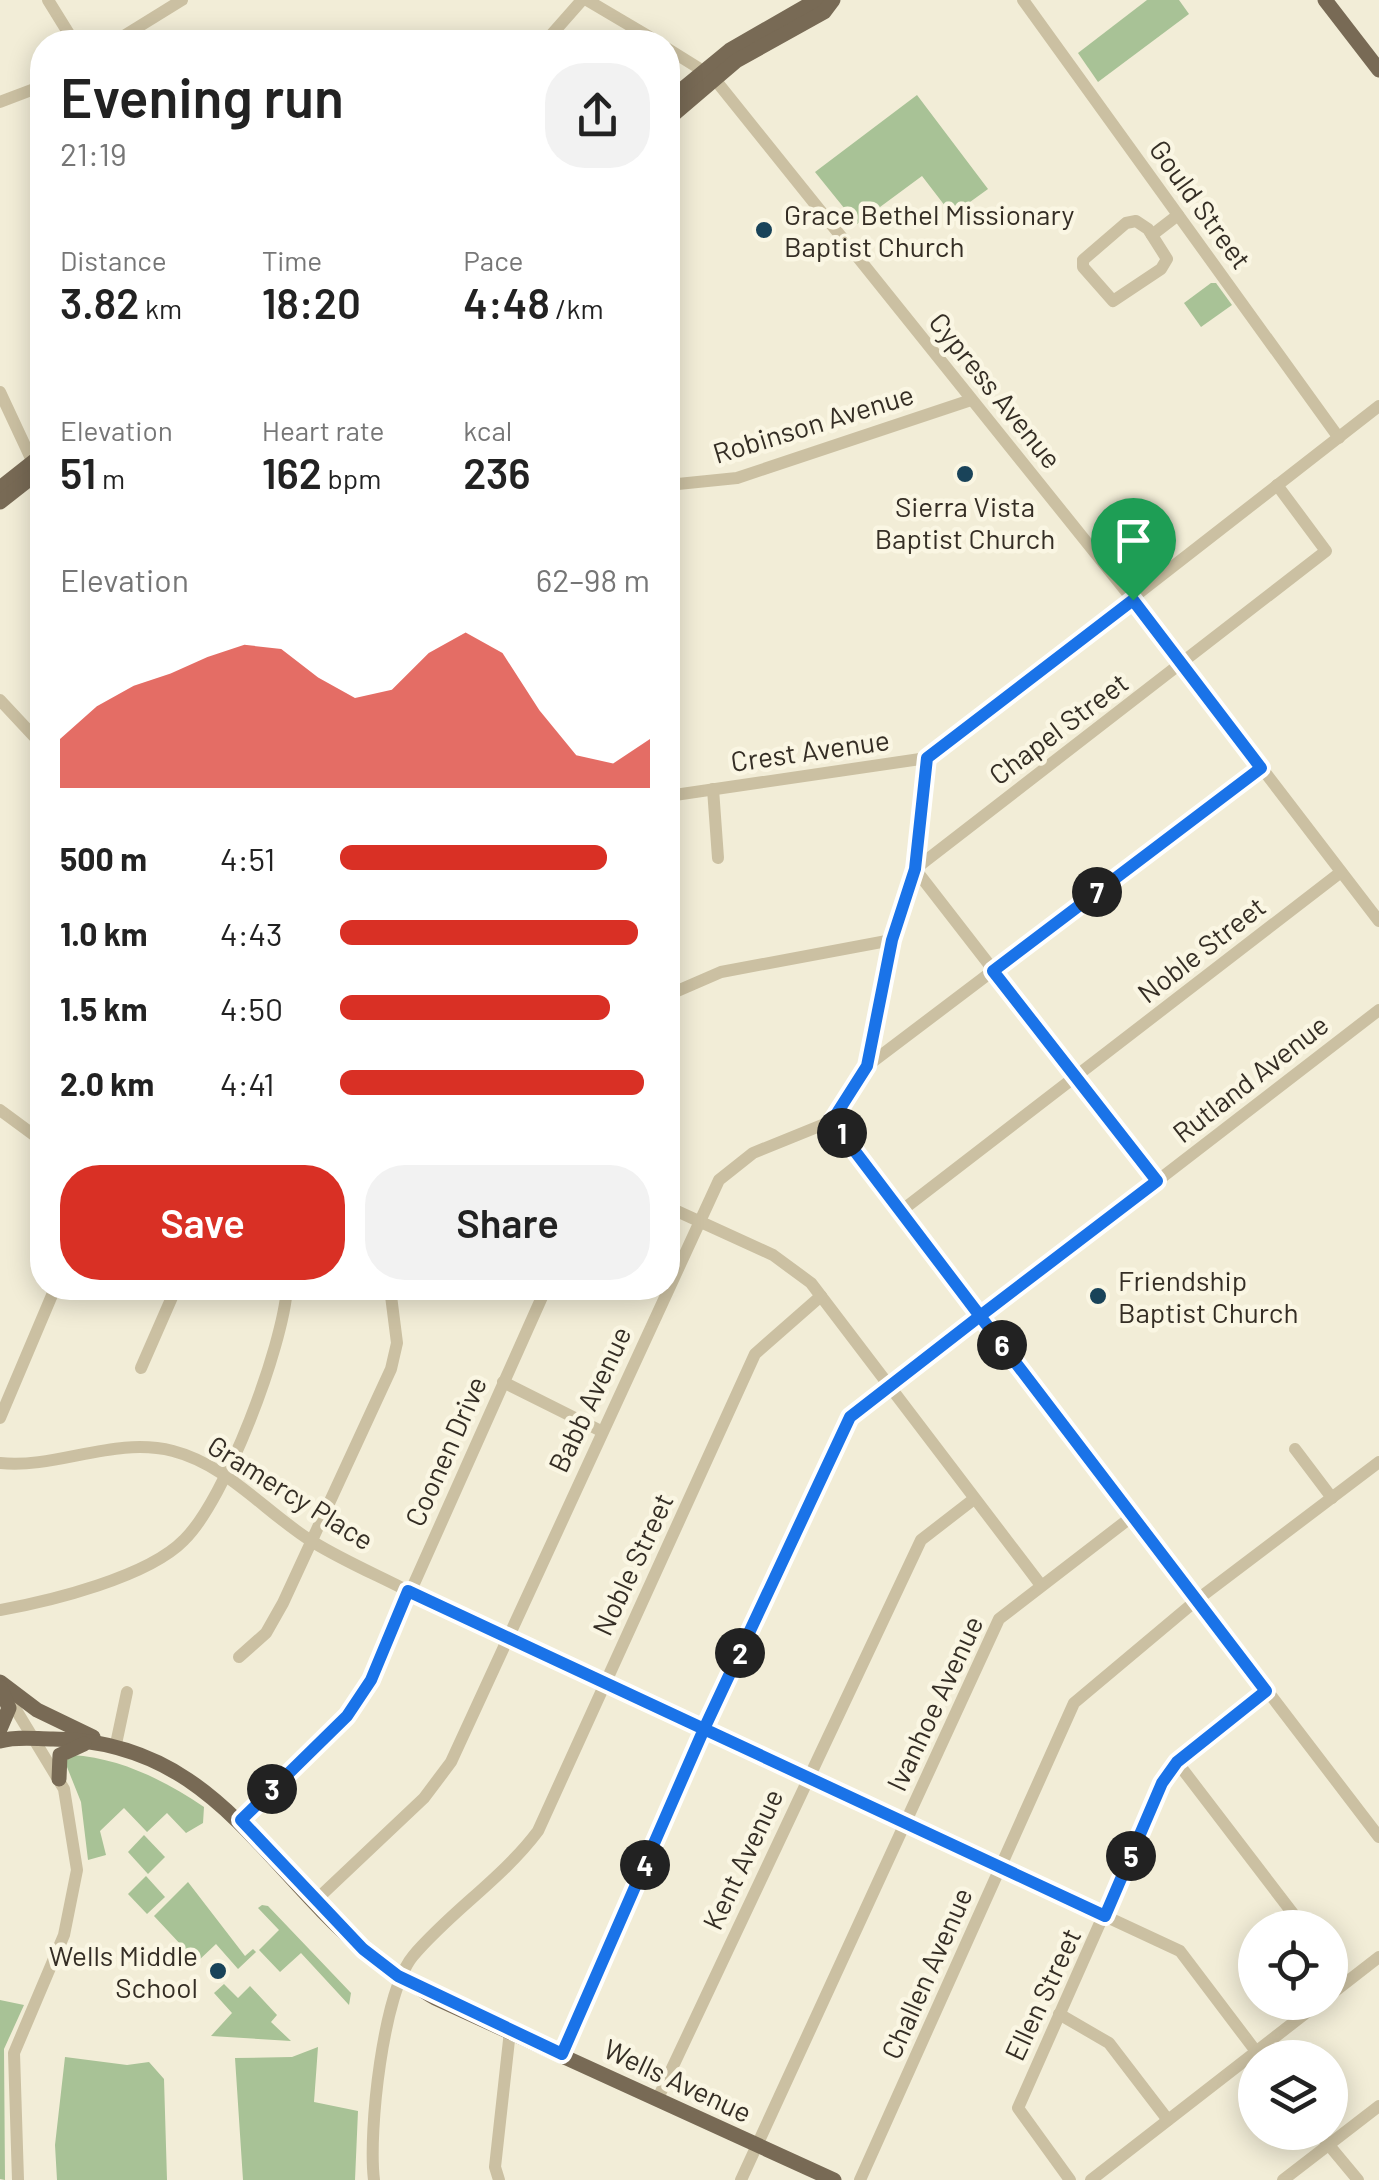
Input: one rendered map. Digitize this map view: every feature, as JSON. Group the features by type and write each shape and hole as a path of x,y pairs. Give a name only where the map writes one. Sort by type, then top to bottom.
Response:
{"main road":[{"path":"680,105 742,42 819,0 832,0"},
{"path":"680,93 707,74 824,12 832,0"},
{"path":"1325,0 1379,70"},
{"path":"0,488 30,473"},
{"path":"0,502 30,477"},
{"path":"0,1684 9,1708 0,1729"},
{"path":"0,1684 37,1710 105,1742"},
{"name":"Wells Avenue","path":"0,1741 36,1738 105,1742 189,1778 241,1820 363,1949 398,1976 834,2180"},
{"path":"58,1778 63,1752 105,1742"}],"street":[{"path":"48,0 67,30"},
{"path":"133,30 182,0"},
{"path":"557,30 584,0 637,30"},
{"name":"Gould Street","path":"1023,0 1338,438"},
{"name":"Cypress Avenue","path":"680,57 707,74 1133,600 1379,921"},
{"path":"0,102 30,91"},
{"path":"1155,238 1180,218"},
{"path":"1136,220 1155,238 1167,260 1161,269 1116,300 1105,296 1083,262 1088,253 1136,220"},
{"path":"0,392 30,451"},
{"name":"Robinson Avenue","path":"680,485 736,478 971,400"},
{"name":"Crest Avenue","path":"680,794 927,758 1379,406"},
{"name":"Chapel Street","path":"915,869 1326,551 1278,485"},
{"path":"0,700 30,732"},
{"path":"867,1066 892,940 915,869 927,758"},
{"path":"1261,768 867,1066 832,1121 1379,1837"},
{"path":"713,789 718,858"},
{"path":"915,869 1157,1181"},
{"name":"Noble Street","path":"901,1211 1341,872"},
{"path":"680,990 721,972 892,940"},
{"name":"Rutland Avenue","path":"562,2054 704,1729 850,1417 1379,1010"},
{"path":"0,1110 30,1132"},
{"name":"Babb Avenue","path":"680,1262 719,1180 734,1165 832,1121"},
{"path":"680,1213 773,1254 795,1268 821,1296 1040,1584"},
{"name":"Noble Street","path":"374,2180 374,2124 386,2029 398,1976 414,1955 517,1858 538,1830 755,1354 821,1296"},
{"path":"0,1418 50,1300"},
{"path":"141,1368 171,1300"},
{"path":"0,1610 150,1565 185,1540 224,1476 262,1386 285,1316 286,1300"},
{"path":"240,1658 266,1632 391,1369 397,1343 392,1300"},
{"name":"Coonen Drive","path":"241,1820 347,1716 371,1680 541,1300"},
{"name":"Babb Avenue","path":"315,1900 438,1782 508,1640 662,1300"},
{"path":"503,1382 601,1431"},
{"name":"Gramercy Place","path":"0,1463 38,1464 68,1455 139,1446 174,1451 224,1476 312,1542 408,1591 1180,1951 1248,2040"},
{"path":"1294,1450 1332,1498"},
{"name":"Challen Avenue","path":"860,2180 1074,1703 1198,1599 1378,1466"},
{"name":"Kent Avenue","path":"658,2098 921,1540 974,1499"},
{"name":"Ivanhoe Avenue","path":"741,2180 1000,1620 1040,1584 1134,1515"},
{"path":"0,1684 58,1778 70,1810 77,1870 64,1935 14,2053 18,2180"},
{"name":"Ellen Street","path":"1070,2180 1018,2108 1162,1783 1177,1762 1266,1691"},
{"path":"105,1742 126,1692"},
{"path":"1177,1762 1290,1910"},
{"path":"1348,1980 1379,1957"},
{"path":"1060,2014 1110,2044 1168,2120"},
{"path":"1276,2040 1299,2020"},
{"path":"499,2180 495,2166 510,2031"},
{"path":"1090,2180 1238,2070"},
{"path":"1348,2130 1379,2106"},
{"path":"1283,2180 1323,2150"},
{"path":"1332,2150 1358,2180"}],"green space":[{"path":"1147,0 1179,0 1189,14 1098,82 1078,53"},
{"path":"917,95 988,189 952,215 922,176 857,224 815,172"},
{"path":"1216,283 1232,305 1201,327 1184,303"},
{"path":"72,1755 107,1761 157,1779 204,1807 203,1823 186,1833 167,1813 147,1832 124,1808 100,1831 106,1855 88,1860 81,1802 65,1762"},
{"path":"144,1835 165,1857 148,1874 128,1852"},
{"path":"146,1876 165,1897 147,1914 128,1894"},
{"path":"188,1882 245,1956 253,1949 256,1952 238,1969 216,1944 197,1962 154,1916"},
{"path":"268,1906 351,1993 349,2005 301,1953 280,1972 259,1950 279,1930 258,1908"},
{"path":"224,1984 238,1998 250,1986 277,2015 271,2022 291,2041 211,2036 232,2013 214,1993"},
{"path":"0,2000 24,2005 4,2049 5,2180 0,2179"},
{"path":"318,2047 314,2102 358,2111 355,2180 243,2180 235,2058 292,2057"},
{"path":"65,2057 127,2065 149,2062 164,2079 167,2180 57,2180 55,2145"}],"place":[{"name":"Grace Bethel Missionary Baptist Church","path":"764,230"},
{"name":"Sierra Vista Baptist Church","path":"965,474"},
{"name":"Friendship Baptist Church","path":"1098,1296"},
{"name":"Wells Middle School","path":"218,1971"}],"route":[{"path":"1133,600 927,758 915,869 892,940 867,1066 832,1121 980,1316 850,1417 704,1729 408,1591 371,1680 347,1716 241,1820 363,1949 435,1998 562,2054 704,1729 1105,1916 1162,1783 1177,1762 1266,1691 980,1316 1157,1181 993,971 1261,768 1133,600"}]}
